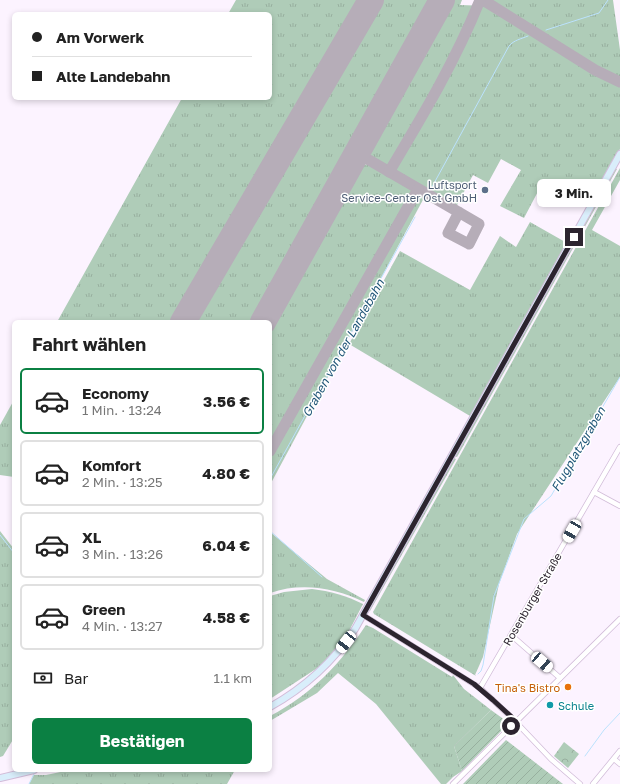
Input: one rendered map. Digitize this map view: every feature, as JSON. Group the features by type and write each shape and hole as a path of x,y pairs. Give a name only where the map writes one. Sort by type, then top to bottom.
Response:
{"main road":[{"path":"272,706 301,687 326,665 346,642 363,615 620,154"},
{"path":"0,778 26,772"}],"street":[{"name":"Rosenburger Straße","path":"480,688 620,447"},
{"path":"594,492 620,506"},
{"path":"363,615 480,688 516,721 551,759 580,784"},
{"path":"453,784 620,619"},
{"path":"511,635 560,678"},
{"path":"593,784 620,751"},
{"path":"614,759 620,764"}],"green space":[{"path":"236,0 434,0 256,320 58,320 181,100 272,100 272,12 229,12"},
{"path":"451,0 462,0 460,5 489,6 493,0 613,0 620,50 620,149 588,206 543,182 524,218 500,206 521,170 501,159 488,183 473,175 456,207 372,159 369,147"},
{"path":"369,164 425,196 272,481 272,321 358,166"},
{"path":"614,168 617,169 457,457 454,456"},
{"path":"620,168 620,180 592,230 620,246 620,377 517,534 499,584 483,657 475,675 476,676 373,612"},
{"path":"530,222 567,243 470,416 349,344 400,251 470,290 500,236 516,247"},
{"path":"12,404 12,477 0,475 0,425"},
{"path":"454,458 456,459 370,611 370,608"},
{"path":"0,531 12,546 12,741 3,756 0,757"},
{"path":"272,534 327,579 365,600 364,602 342,593 318,588 306,587 272,592"},
{"path":"312,589 338,594 363,604 347,635 322,665 272,698 272,595 284,592"},
{"path":"366,625 373,628 452,677 453,675 464,689 491,710 454,746 462,771 446,784 441,784 376,704 338,673 317,693 272,720 272,715 299,698 324,677"},
{"path":"491,710 509,723 462,771 454,746"},
{"path":"506,740 563,784 463,784"},
{"path":"564,742 579,754 568,768 554,756"},
{"path":"60,772 234,772 227,784 29,784 34,775 46,775"}],"waterway":[{"name":"Graben von der Landebahn","path":"546,30 599,13 608,0"},
{"name":"Graben von der Landebahn","path":"432,187 509,46 515,41 528,36"},
{"name":"Graben von der Landebahn","path":"272,475 415,217"},
{"name":"Flugplatzgraben","path":"478,674 483,665 494,596 524,519 551,496 620,377"},
{"path":"272,533 322,577"},
{"path":"0,535 12,550"},
{"path":"585,756 604,730 620,713"},
{"name":"Graben von der Landebahn","path":"29,784 35,772"}],"taxiway":[{"path":"389,172 449,67 480,0"},
{"path":"483,0 595,70 620,82"},
{"path":"357,153 479,224 469,244 448,233 459,212"},
{"path":"272,447 418,189"}],"runway":[{"path":"184,320 371,0"},
{"path":"264,320 442,0"}],"place":[{"name":"Luftsport Service-Center Ost GmbH","path":"485,190"},
{"name":"Tina's Bistro","path":"568,687"},
{"name":"Schule","path":"550,705"}],"route":[{"path":"511,726 516,721 480,688 363,615 574,237"}]}
